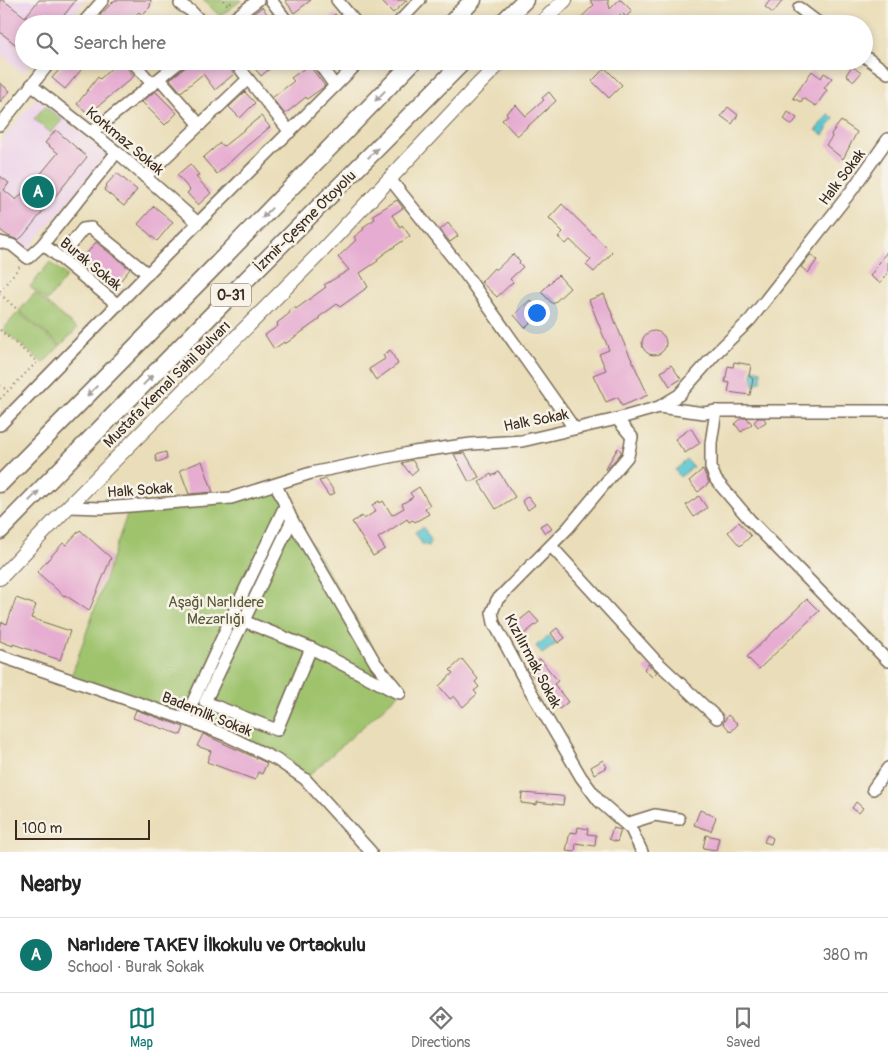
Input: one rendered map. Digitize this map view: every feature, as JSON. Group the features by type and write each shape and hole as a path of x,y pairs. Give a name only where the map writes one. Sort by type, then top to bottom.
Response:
{"highway":[{"path":"459,15 473,0"},
{"path":"510,15 525,0"},
{"name":"O-31","path":"0,484 405,70"},
{"name":"İzmir-Çeşme Otoyolu","path":"0,531 235,290 455,70"}],"main road":[{"path":"549,15 565,0"},
{"name":"Mustafa Kemal Sahil Bulvarı","path":"0,578 312,262 493,70"}],"street":[{"path":"97,15 103,0"},
{"path":"239,15 258,0"},
{"path":"271,0 282,15"},
{"path":"337,0 350,15"},
{"path":"406,15 420,0"},
{"path":"179,1 195,15"},
{"path":"799,8 808,15"},
{"path":"873,62 888,73"},
{"path":"0,125 44,70"},
{"path":"142,70 200,125"},
{"path":"92,132 170,70"},
{"path":"241,70 290,132"},
{"path":"323,70 335,86"},
{"path":"0,425 351,70"},
{"path":"145,177 248,79"},
{"name":"Korkmaz Sokak","path":"31,85 117,152 198,223"},
{"name":"Halk Sokak","path":"68,507 100,508 231,498 311,473 414,452 471,444 522,441 660,407 679,395 718,351 750,320 852,190 888,140"},
{"name":"Burak Sokak","path":"117,152 43,244 118,305"},
{"path":"390,180 464,272 574,428"},
{"path":"67,249 83,229 91,228 148,274"},
{"path":"0,242 12,246 28,258 43,244"},
{"path":"660,407 704,413 716,411 888,410"},
{"path":"716,411 711,452 711,468 716,480 750,520 888,660"},
{"name":"Kızılırmak Sokak","path":"617,419 632,437 628,456 551,546 497,600 492,612 494,623 526,683 581,777 600,801 631,829 642,852"},
{"path":"232,616 310,648 400,694 376,664 292,520 276,485"},
{"path":"185,719 285,506"},
{"path":"292,520 205,702 276,730 310,648"},
{"path":"551,546 654,659 717,718"},
{"name":"Bademlik Sokak","path":"0,656 185,719 228,736 277,760 305,780 371,852"},
{"path":"873,789 888,768"},
{"path":"626,824 655,815 679,819"}],"path":[{"path":"224,0 228,5 234,0"},
{"path":"0,290 28,258"},
{"path":"0,294 18,310"},
{"path":"0,330 37,362 0,399"},
{"path":"0,385 8,391"}],"shaded area":[{"path":"0,0 86,0 73,15 15,15 15,66 0,53"},
{"path":"37,97 107,154 26,252 0,230 0,142"}],"green space":[{"path":"203,0 242,0 221,15 219,15"},
{"path":"45,106 62,120 51,133 34,119"},
{"path":"50,262 67,276 47,301 30,287"},
{"path":"35,293 77,329 61,345 19,311"},
{"path":"18,312 60,346 43,363 3,330"},
{"name":"Aşağı Narlıdere Mezarlığı","path":"276,485 400,693 305,779 277,760 70,680 130,506 231,498"}],"water":[{"path":"828,114 834,118 823,135 816,130"},
{"path":"753,369 761,371 761,381 754,385 752,375"},
{"path":"687,460 693,467 680,477 675,470"},
{"path":"423,527 431,540 429,546 422,544 415,532"},
{"path":"549,636 556,644 542,654 536,646"}],"building":[{"path":"0,0 3,0 22,15 15,15 15,44 0,32"},
{"path":"39,0 76,0 64,15 27,15"},
{"path":"115,0 151,0 150,7 142,15 139,12 136,15 100,15"},
{"path":"285,0 311,0 294,13"},
{"path":"380,0 407,0 393,13"},
{"path":"590,0 608,0 610,9 621,0 632,11 628,15 622,13 620,15 583,15 594,5"},
{"path":"770,0 783,0 773,13 765,7"},
{"path":"262,7 268,15 252,15"},
{"path":"59,70 81,70 65,89 52,78"},
{"path":"110,70 129,70 134,76 89,114 77,104 98,77 100,79"},
{"path":"182,70 231,70 234,74 215,90 203,74 181,92 170,79"},
{"path":"256,70 268,70 261,76"},
{"path":"302,70 313,70 325,86 307,99 306,97 285,114 272,98 294,81 291,78"},
{"path":"603,70 607,70 622,85 609,98 592,81"},
{"path":"849,70 857,70 861,73 854,81 846,75"},
{"path":"812,71 821,78 824,73 832,78 824,88 827,90 816,106 803,98 801,102 793,98"},
{"path":"0,83 10,91 0,102"},
{"path":"154,92 177,113 165,125 142,102"},
{"path":"245,92 255,103 240,118 229,107"},
{"path":"549,92 556,101 517,136 502,120 508,115 506,113 516,105 526,116 544,100 542,98"},
{"path":"728,107 738,115 732,124 721,116"},
{"path":"788,112 797,118 792,125 784,119"},
{"path":"261,116 270,127 217,174 203,158 220,143 224,146"},
{"path":"841,121 857,132 843,159 826,145 832,137 831,134"},
{"path":"56,130 87,157 18,240 0,230 0,176 9,183 4,190 16,200 31,184 29,182 35,175 38,177 58,153 45,143"},
{"path":"190,164 199,175 196,177 211,193 198,205 187,193 190,190 177,175"},
{"path":"117,173 137,190 124,206 104,190"},
{"path":"397,200 403,208 392,215 400,227 402,225 410,236 360,273 368,287 340,307 337,304 319,317 320,319 285,344 284,342 274,349 265,335 278,326 277,323 290,313 289,311 295,307 296,309 326,287 324,285 349,270 338,257 356,240 354,237 364,229 363,227 375,219 373,215"},
{"path":"562,204 612,253 594,272 586,265 591,260 570,240 566,244 558,237 563,232 549,218"},
{"path":"154,206 173,222 157,241 138,224"},
{"path":"448,223 458,236 450,242 440,230"},
{"path":"96,242 130,269 116,286 83,258"},
{"path":"888,250 888,272 880,283 870,276"},
{"path":"513,254 523,267 510,279 513,282 497,297 481,282 494,268 496,270"},
{"path":"810,255 817,260 808,273 801,267"},
{"path":"558,275 570,288 553,304 541,292"},
{"path":"604,294 648,395 622,406 618,397 606,402 593,375 606,370 599,354 609,350 589,300"},
{"path":"530,300 542,312 525,328 514,315"},
{"path":"654,331 659,332 665,338 665,348 659,354 654,355 649,354 643,348 642,343 643,338 649,332"},
{"path":"390,350 398,364 376,380 369,369 385,359 383,355"},
{"path":"734,362 751,365 749,376 753,379 750,395 728,392 730,383 725,382 728,366 733,367"},
{"path":"671,365 681,379 670,386 661,372"},
{"path":"742,418 747,418 752,424 741,432 735,424"},
{"path":"758,418 764,418 766,422 758,427 754,422"},
{"path":"691,428 700,443 685,453 675,439"},
{"path":"618,448 621,453 606,470 605,469"},
{"path":"166,452 167,459 157,462 155,455"},
{"path":"465,453 479,477 469,482 454,454"},
{"path":"412,460 418,469 411,475 402,463"},
{"path":"202,461 213,492 189,494 180,470"},
{"path":"703,469 709,483 698,492 689,481"},
{"path":"499,472 515,497 496,509 479,482 491,474 492,476"},
{"path":"326,479 335,493 329,496 319,481"},
{"path":"419,487 430,505 425,508 429,514 415,522 413,520 409,522 407,519 378,538 385,549 373,556 352,522 362,516 364,519 376,511 372,505 379,501 380,503 383,501 392,515 404,508 402,504 413,497 410,493"},
{"path":"528,496 535,505 528,510 522,501"},
{"path":"699,496 707,508 694,517 686,505"},
{"path":"547,522 552,529 545,533 540,526"},
{"path":"739,522 751,536 740,546 728,532"},
{"path":"80,530 111,558 89,611 64,596 37,572 63,543 66,545"},
{"path":"16,598 36,605 31,618 70,631 60,660 0,641 2,622 7,624"},
{"path":"807,599 819,611 759,669 747,657"},
{"path":"530,612 539,622 519,638 511,627"},
{"path":"557,628 565,638 558,643 551,633"},
{"path":"462,659 478,679 475,682 479,687 474,691 477,694 463,707 454,696 450,699 439,686 453,673 450,670"},
{"path":"540,659 558,681 554,684 568,702 559,709 527,669"},
{"path":"648,664 657,672 652,677 644,669"},
{"path":"136,710 184,727 181,735 133,718"},
{"path":"728,715 738,724 731,732 723,723"},
{"path":"203,734 267,763 262,774 258,772 255,780 207,762 211,751 197,746"},
{"path":"603,760 607,767 594,774 591,767"},
{"path":"522,793 564,797 563,805 537,802 537,805 521,803"},
{"path":"856,802 863,808 859,813 852,808"},
{"path":"700,810 716,817 711,831 694,825"},
{"path":"578,827 588,829 587,834 596,835 595,846 576,843 575,852 566,851 570,832 577,833"},
{"path":"613,828 621,830 617,842 609,839"},
{"path":"706,835 719,838 716,850 703,848"},
{"path":"767,835 773,838 771,844 764,842"}],"place":[{"name":"Narlıdere TAKEV İlkokulu ve Ortaokulu","path":"38,192"}]}
